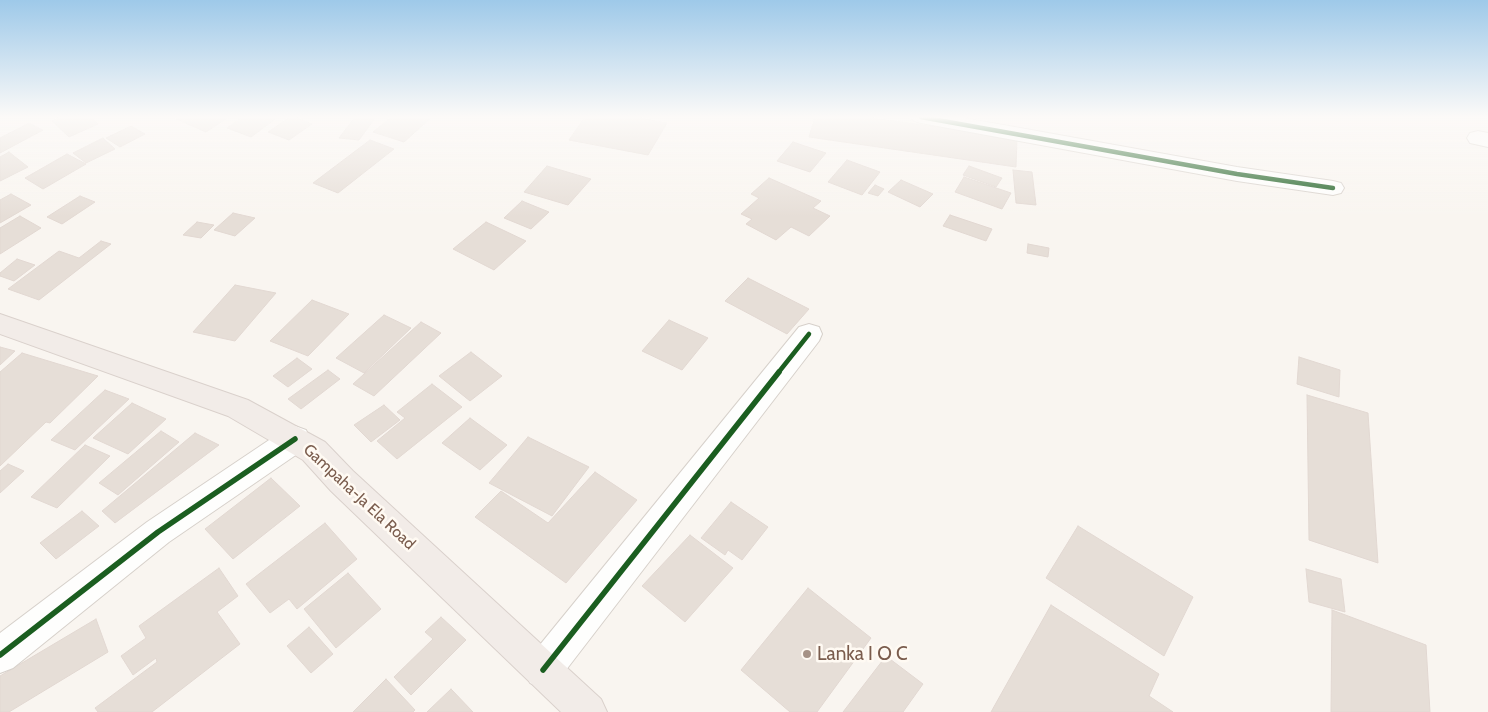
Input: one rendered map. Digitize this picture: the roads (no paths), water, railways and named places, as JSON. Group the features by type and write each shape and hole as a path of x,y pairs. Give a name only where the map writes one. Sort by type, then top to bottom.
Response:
{"highway":[{"name":"Gampaha-Ja Ela Road","path":"0,324 238,408 314,451 342,481 588,712"}],"street":[{"path":"1103,150 1237,174 1334,188"},
{"path":"543,670 809,334"},
{"path":"0,656 158,532 295,439"}],"place":[{"name":"Lanka I O C","path":"807,654"}]}
